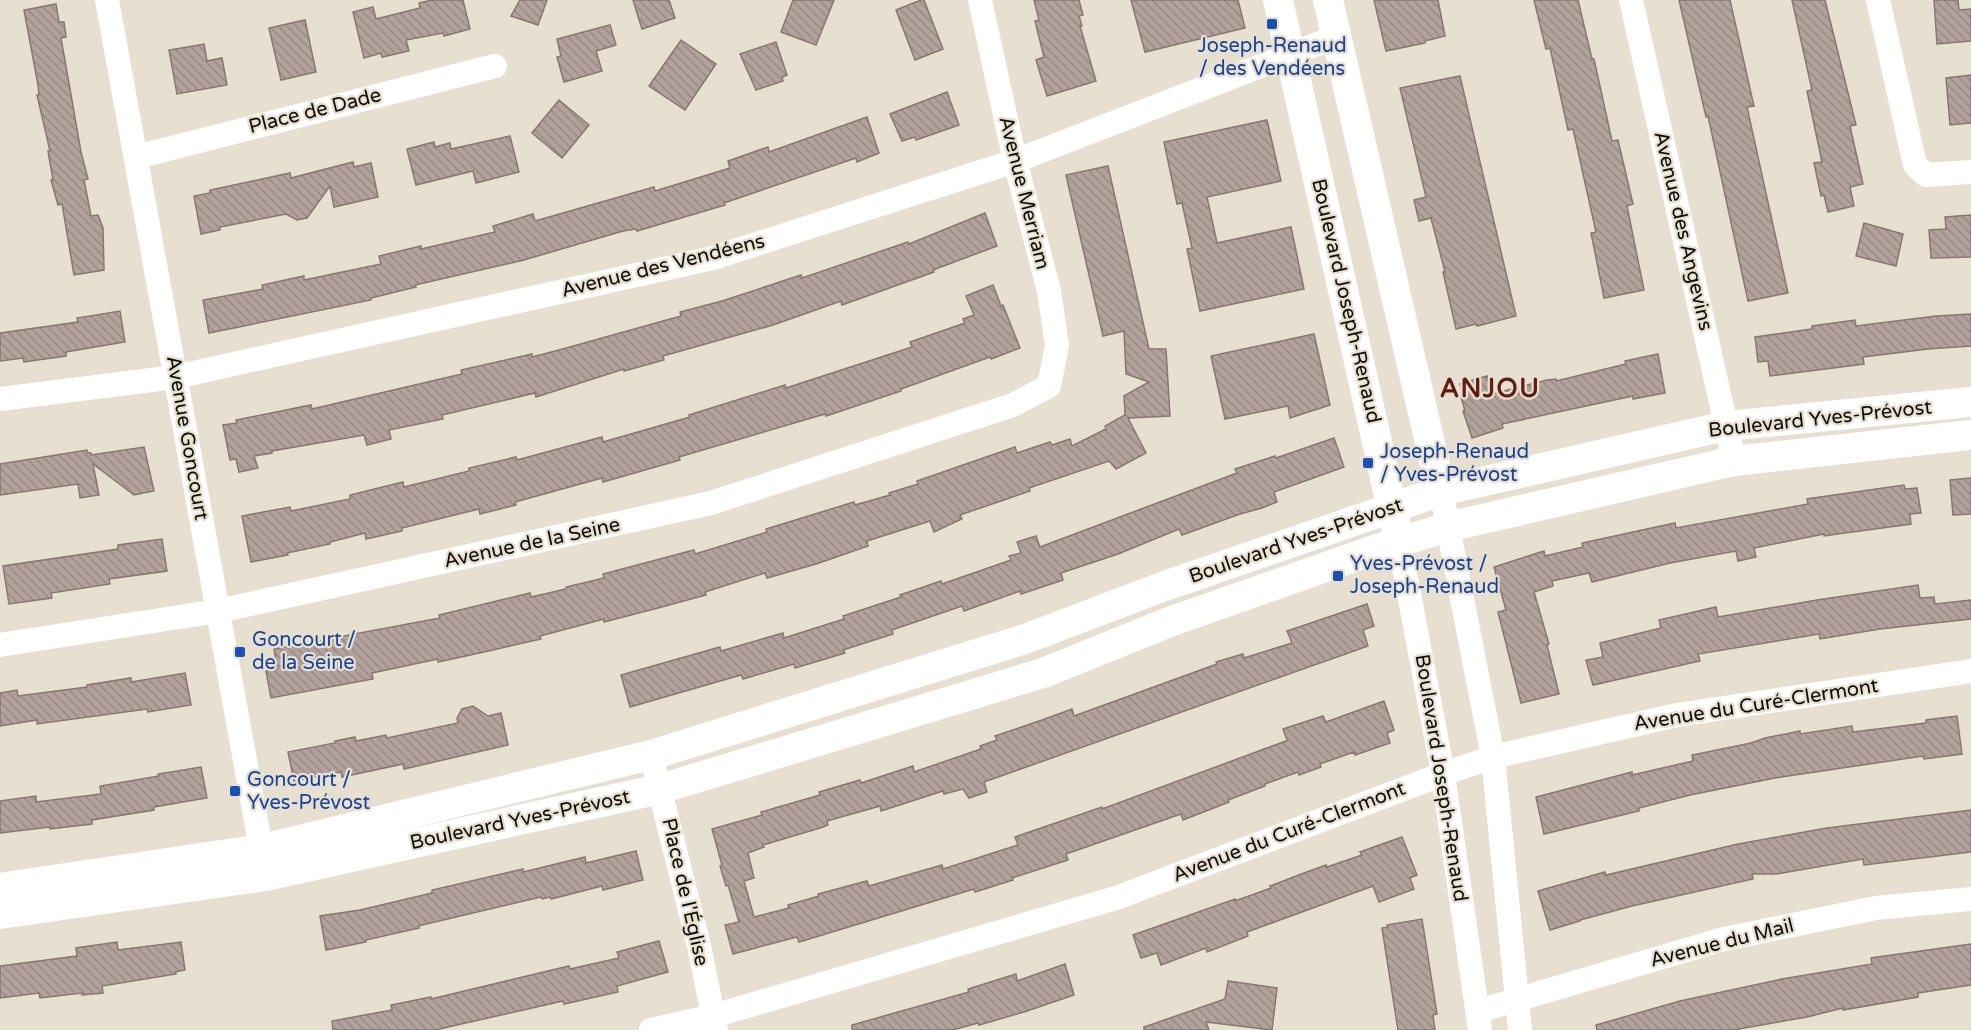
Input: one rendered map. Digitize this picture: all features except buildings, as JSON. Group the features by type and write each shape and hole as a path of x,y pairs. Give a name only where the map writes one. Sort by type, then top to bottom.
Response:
{"street":[{"name":"Avenue Goncourt","path":"107,0 263,863"},
{"name":"Avenue Merriam","path":"980,0 1015,161 1048,291 1057,346 1048,386"},
{"name":"Boulevard Joseph-Renaud","path":"1278,0 1393,508 1443,774 1479,1020"},
{"path":"1328,0 1441,491 1492,757 1520,1030"},
{"name":"Avenue des Angevins","path":"1631,0 1734,461"},
{"path":"1878,0 1915,165 1926,175 1971,172"},
{"name":"Avenue des Vendéens","path":"0,399 176,377 713,258 1015,161 1338,36"},
{"name":"Place de Dade","path":"135,157 495,66"},
{"name":"Avenue de la Seine","path":"0,645 218,611 711,503 1013,405 1048,386"},
{"name":"Boulevard Yves-Prévost","path":"0,888 263,863 651,755 1017,641 1162,587 1441,491 1726,426 1971,402"},
{"name":"Boulevard Yves-Prévost","path":"0,914 660,789 1029,677 1172,621 1448,527 1734,461 1971,435"},
{"path":"1017,641 1029,677"},
{"name":"Avenue du Curé-Clermont","path":"651,1030 714,1023 1116,898 1492,757 1677,715 1971,671"},
{"name":"Place de l'Église","path":"651,755 700,950 714,1023"},
{"name":"Avenue du Mail","path":"1479,1020 1516,998 1725,939 1876,908 1971,899"}],"place":[{"name":"Joseph-Renaud / des Vendéens","path":"1272,24"},
{"name":"Joseph-Renaud / Yves-Prévost","path":"1368,463"},
{"name":"Yves-Prévost / Joseph-Renaud","path":"1338,576"},
{"name":"Goncourt / de la Seine","path":"240,652"},
{"name":"Goncourt / Yves-Prévost","path":"235,791"}],"district":[{"name":"ANJOU","path":"1490,388"}]}
